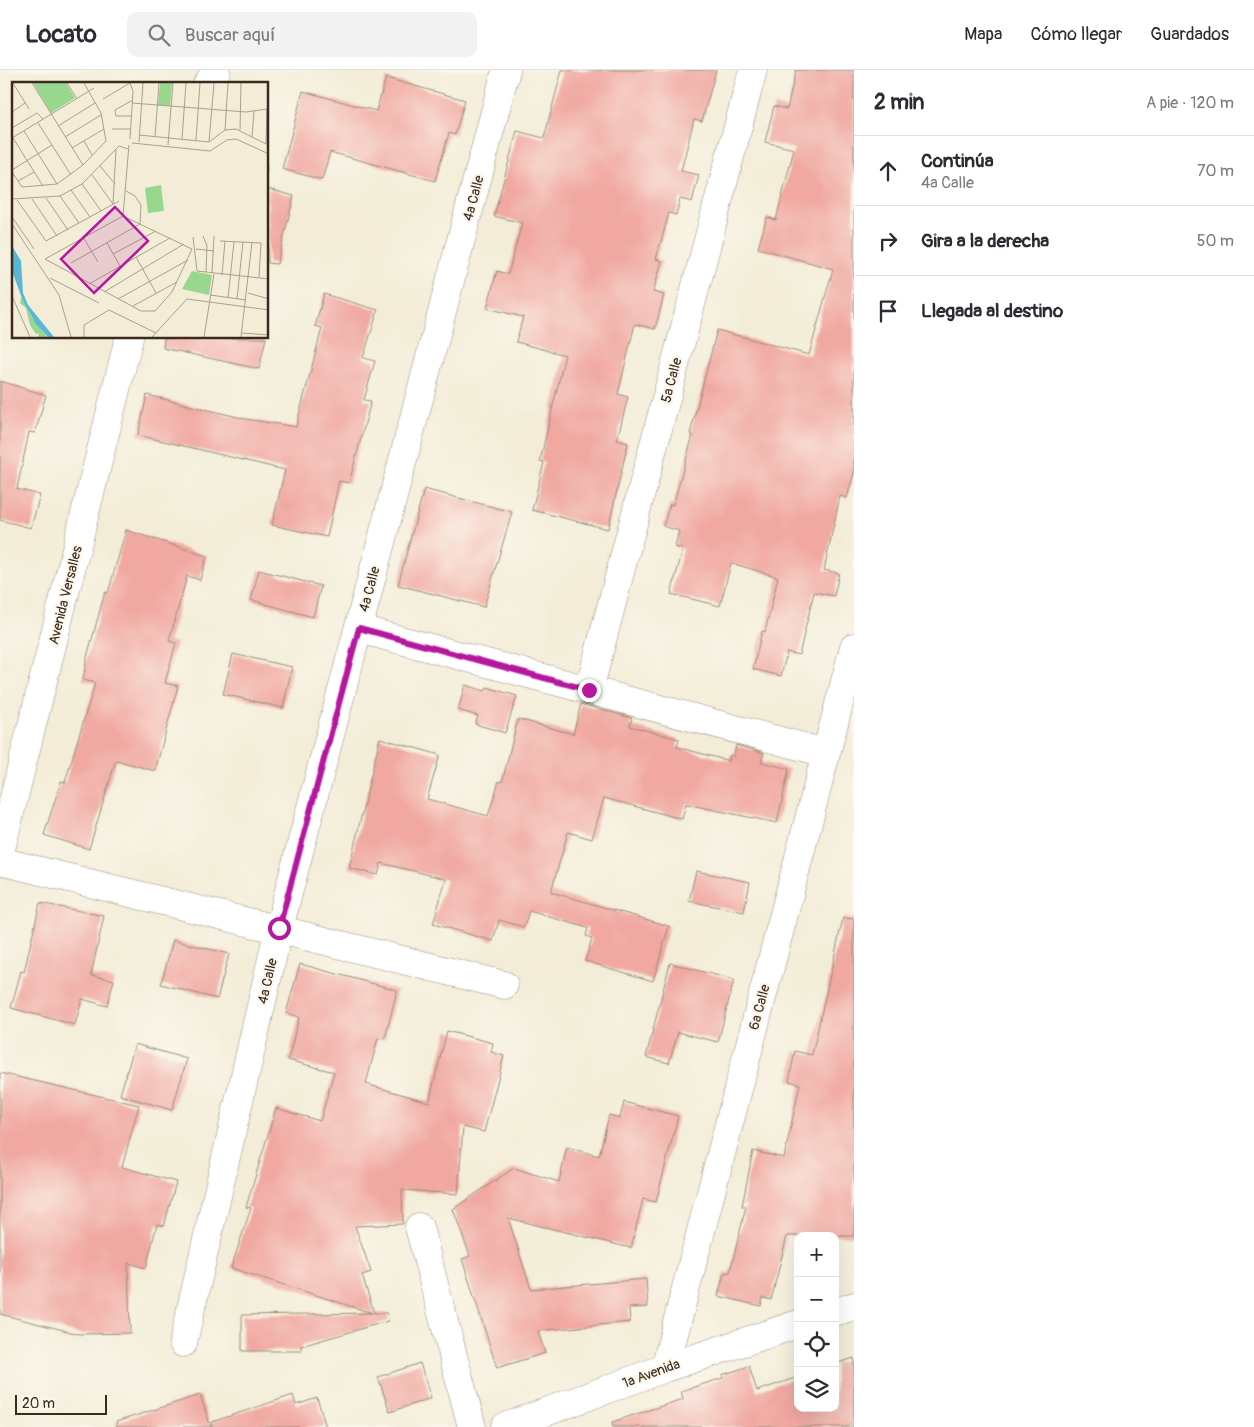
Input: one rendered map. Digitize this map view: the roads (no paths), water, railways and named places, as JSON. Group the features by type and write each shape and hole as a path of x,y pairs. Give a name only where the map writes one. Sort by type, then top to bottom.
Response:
{"street":[{"name":"4a Calle","path":"183,1344 279,928 506,70"},
{"name":"5a Calle","path":"589,690 753,70"},
{"name":"Avenida Versalles","path":"0,853 129,339"},
{"path":"359,628 826,753"},
{"name":"6a Calle","path":"664,1368 854,647"},
{"path":"0,861 279,928 504,985"},
{"path":"419,1227 472,1427"},
{"path":"839,1311 854,1306"},
{"name":"1a Avenida","path":"505,1427 664,1368 794,1325"}]}
